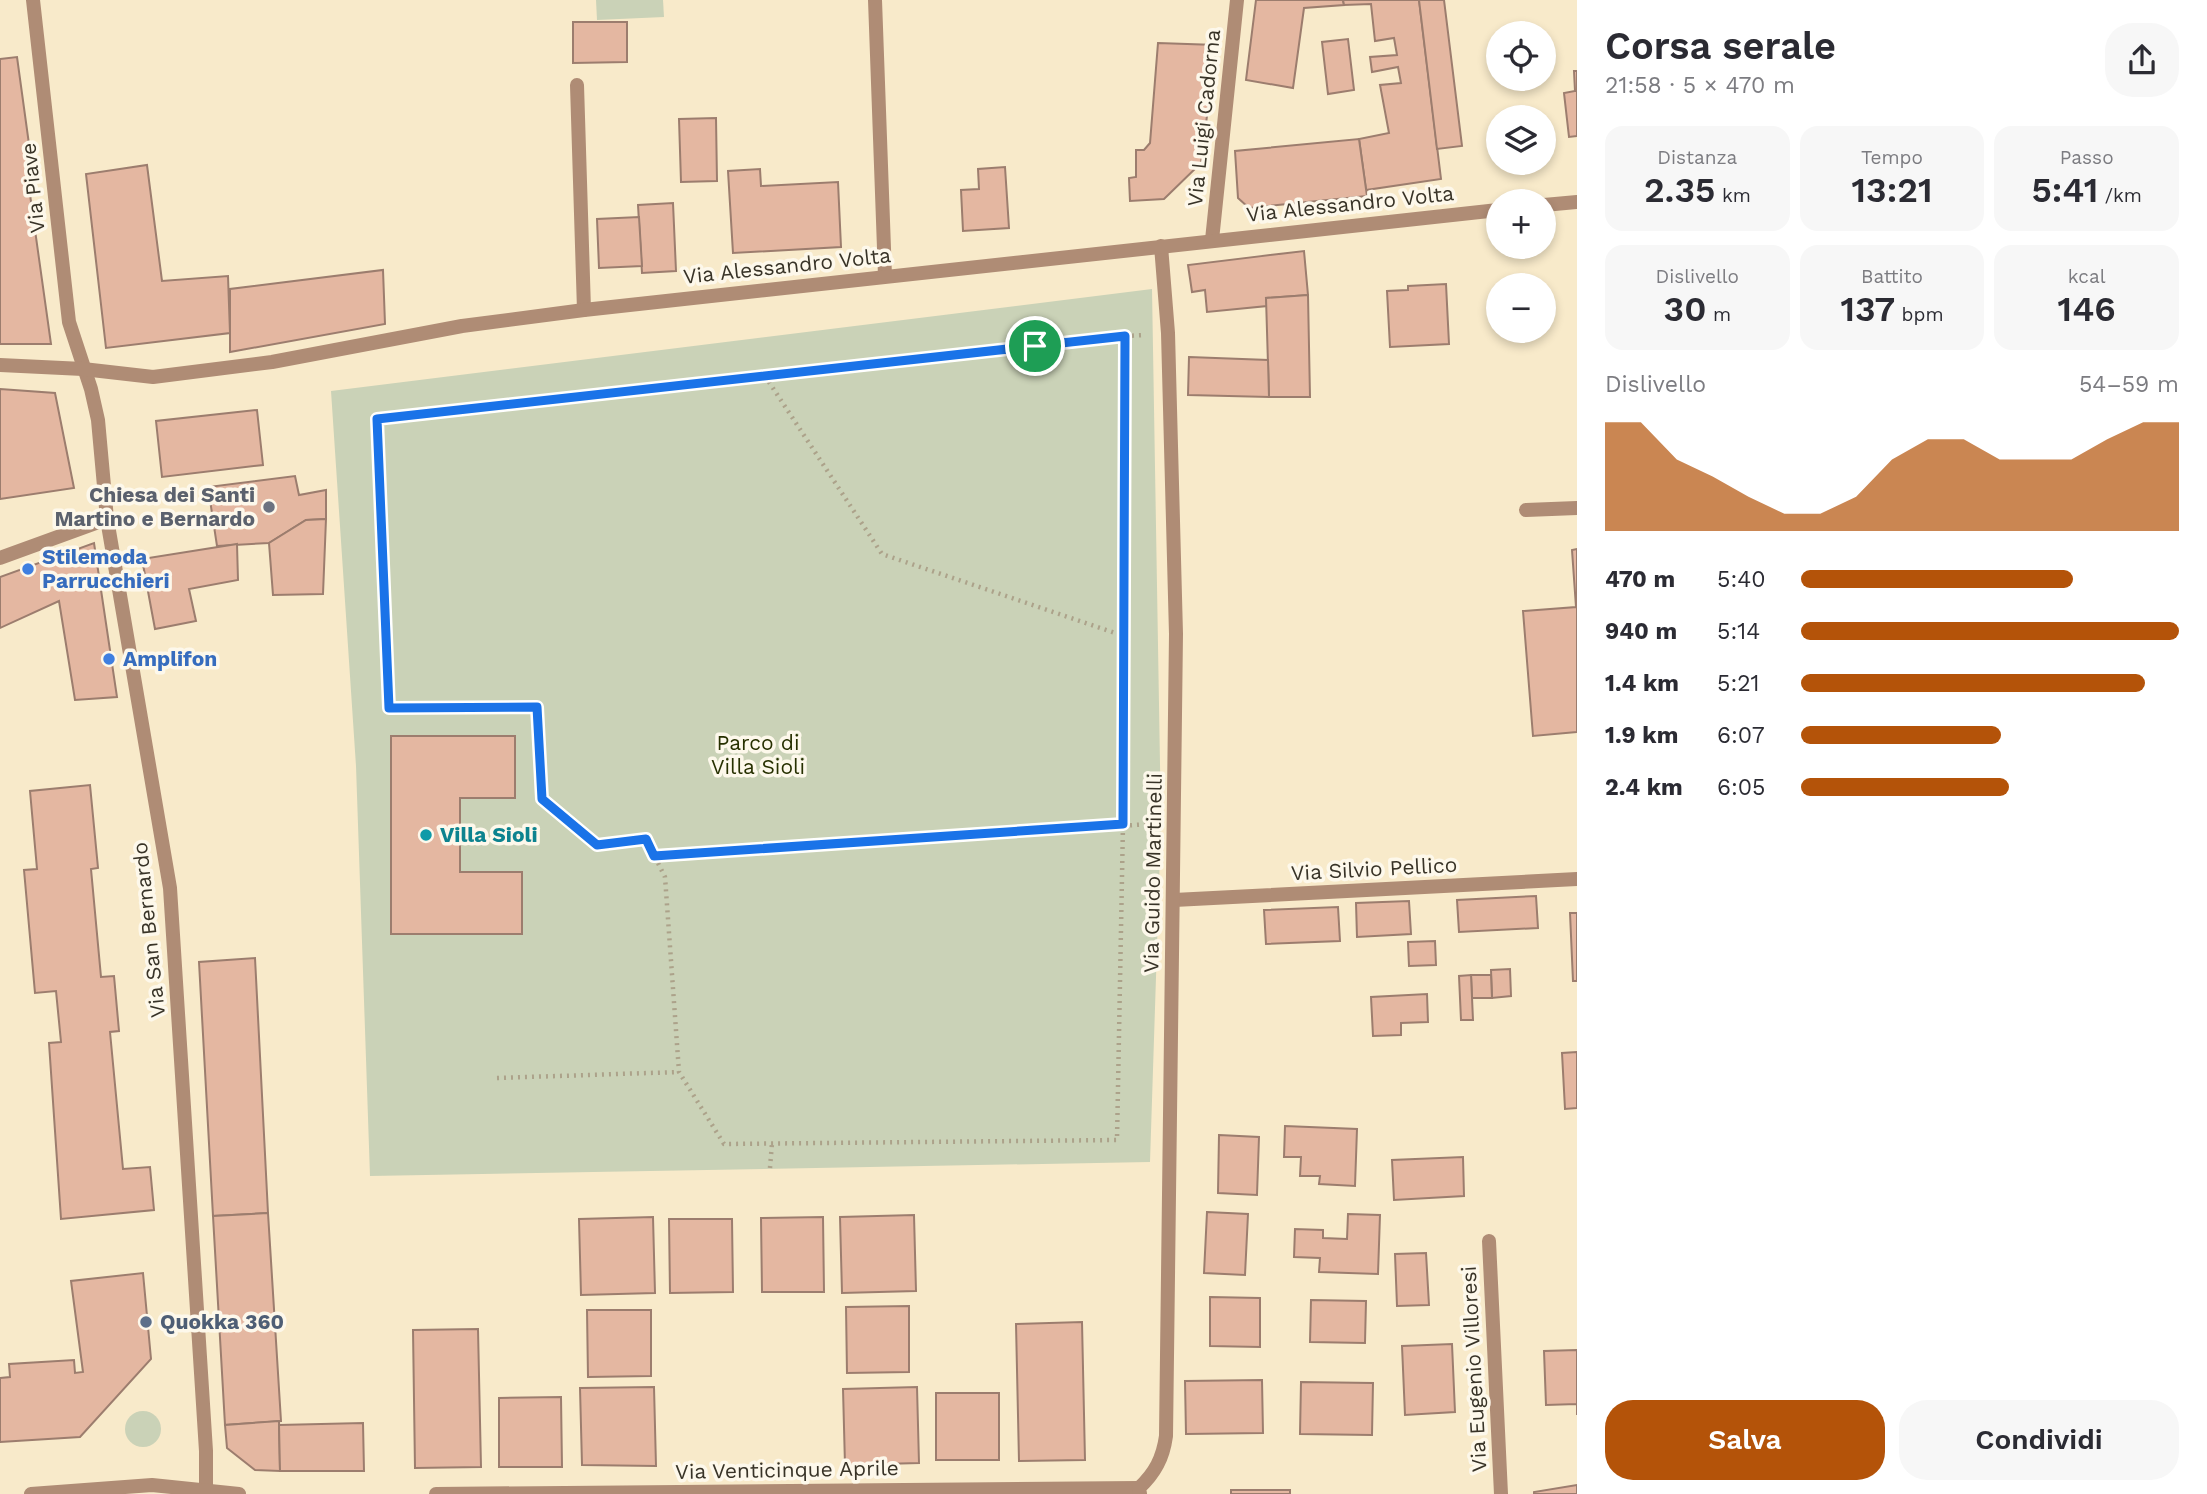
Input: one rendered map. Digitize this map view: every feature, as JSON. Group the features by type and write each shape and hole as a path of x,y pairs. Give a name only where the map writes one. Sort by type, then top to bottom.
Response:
{"street":[{"name":"Via Piave","path":"33,0 69,322 83,369"},
{"path":"875,0 885,276"},
{"name":"Via Luigi Cadorna","path":"1212,240 1237,0"},
{"path":"576,85 584,310"},
{"path":"1556,204 1577,202"},
{"name":"Via Alessandro Volta","path":"0,365 83,369 153,377 272,362 462,327 584,310 1486,211"},
{"name":"Via Guido Martinelli","path":"1140,1491 1159,1464 1166,1436 1176,634 1168,333 1161,246"},
{"name":"Via San Bernardo","path":"83,369 98,420 107,519 170,888 204,1423 206,1493"},
{"path":"1526,510 1577,508"},
{"path":"0,558 107,519"},
{"name":"Via Silvio Pellico","path":"1174,900 1577,879"},
{"name":"Via Eugenio Villoresi","path":"1489,1241 1501,1494"},
{"path":"31,1494 152,1485 206,1493 239,1494"},
{"name":"Via Venticinque Aprile","path":"436,1494 1140,1491"}],"path":[{"path":"1125,336 1124,636 1117,1140 723,1144 679,1072 665,877 646,839 597,845 542,799 537,707 389,708 377,419 1125,336"},
{"path":"765,376 881,554 1124,636"},
{"path":"654,856 1123,824 1175,823"},
{"path":"496,1078 679,1072"},
{"path":"770,1168 772,1143"}],"green space":[{"path":"596,0 663,0 664,17 597,20"},
{"name":"Parco di Villa Sioli","path":"1152,289 1161,823 1150,1162 370,1176 356,766 331,391"},
{"path":"143,1411 156,1416 161,1429 156,1442 143,1447 130,1442 125,1429 130,1416"}],"building":[{"path":"1256,0 1343,0 1344,5 1304,8 1293,88 1246,80"},
{"path":"1343,0 1419,0 1441,179 1366,190 1359,139 1389,133 1380,85 1401,83 1398,67 1372,72 1370,57 1397,55 1394,38 1375,41 1371,4 1344,5"},
{"path":"1419,0 1444,0 1462,146 1437,149"},
{"path":"573,22 627,22 627,62 573,63"},
{"path":"1348,39 1354,90 1328,94 1322,42"},
{"path":"1158,43 1216,45 1201,163 1164,199 1130,201 1129,178 1136,177 1136,150 1144,150 1150,143"},
{"path":"17,57 32,166 26,166 51,344 0,344 0,59"},
{"path":"1574,71 1577,71 1577,136 1569,137 1564,93 1575,91"},
{"path":"716,118 717,181 681,182 679,119"},
{"path":"1359,139 1367,196 1249,208 1238,198 1235,151"},
{"path":"147,165 162,281 228,276 230,333 106,348 86,174"},
{"path":"1005,167 1009,228 963,231 961,190 979,189 978,169"},
{"path":"760,169 761,186 838,182 841,247 733,253 728,171"},
{"path":"673,203 676,271 642,273 638,205"},
{"path":"639,217 642,266 599,268 597,219"},
{"path":"1304,251 1308,295 1266,298 1267,306 1207,312 1205,290 1192,292 1188,265"},
{"path":"383,270 385,324 230,352 230,289"},
{"path":"1446,284 1449,344 1390,347 1387,291 1408,290 1408,286"},
{"path":"1308,295 1310,397 1269,397 1266,298"},
{"path":"1189,357 1268,360 1269,397 1188,395"},
{"path":"0,389 55,393 74,488 0,499"},
{"path":"257,410 263,465 162,477 156,421"},
{"name":"Chiesa dei Santi Martino e Bernardo","path":"295,476 299,495 326,490 326,519 306,520 269,543 217,546 208,487"},
{"path":"326,519 323,594 273,595 269,543 306,520"},
{"path":"94,543 117,697 75,700 59,601 0,628 0,577"},
{"path":"237,544 238,580 189,589 196,621 155,629 142,559"},
{"path":"1577,549 1577,732 1533,736 1523,611 1576,607 1572,550"},
{"name":"Villa Sioli","path":"391,736 515,736 515,798 460,798 460,872 522,872 522,934 391,934"},
{"path":"90,785 98,868 91,869 101,977 114,976 119,1031 110,1032 123,1169 150,1167 154,1210 61,1219 49,1043 61,1042 56,991 35,993 24,870 37,869 30,791"},
{"path":"1536,896 1538,928 1459,932 1457,900"},
{"path":"1409,901 1411,934 1357,937 1356,903"},
{"path":"1338,907 1340,941 1266,944 1264,910"},
{"path":"1570,913 1577,913 1577,981 1573,981"},
{"path":"1435,941 1436,965 1409,966 1408,942"},
{"path":"255,958 268,1213 213,1216 199,962"},
{"path":"1510,969 1511,996 1492,998 1491,970"},
{"path":"1471,975 1491,975 1492,998 1472,998"},
{"path":"1471,975 1473,1020 1461,1020 1459,976"},
{"path":"1427,994 1428,1022 1401,1023 1401,1035 1373,1036 1371,997"},
{"path":"1577,1052 1577,1108 1565,1109 1562,1053"},
{"path":"1285,1126 1357,1129 1355,1186 1319,1184 1320,1176 1300,1176 1301,1157 1284,1157"},
{"path":"1219,1135 1259,1137 1257,1195 1218,1193"},
{"path":"1463,1157 1464,1196 1394,1200 1392,1160"},
{"path":"1207,1212 1248,1214 1245,1275 1204,1273"},
{"path":"268,1213 281,1421 225,1425 213,1216"},
{"path":"1348,1214 1380,1215 1378,1274 1319,1272 1320,1258 1294,1257 1295,1229 1323,1230 1323,1238 1347,1239"},
{"path":"914,1215 916,1291 842,1293 840,1217"},
{"path":"653,1217 655,1293 581,1295 579,1219"},
{"path":"823,1217 824,1292 762,1292 761,1218"},
{"path":"669,1219 732,1219 733,1292 670,1293"},
{"path":"1426,1253 1429,1305 1397,1306 1395,1254"},
{"path":"143,1273 151,1359 80,1437 0,1442 0,1378 10,1377 9,1364 74,1360 75,1373 83,1372 71,1281"},
{"path":"1210,1297 1260,1298 1260,1347 1210,1346"},
{"path":"1311,1300 1366,1301 1365,1343 1310,1342"},
{"path":"909,1306 909,1372 847,1373 846,1307"},
{"path":"587,1310 651,1310 651,1376 588,1377"},
{"path":"1082,1322 1085,1460 1019,1461 1016,1324"},
{"path":"478,1329 481,1467 415,1468 413,1330"},
{"path":"1452,1344 1455,1412 1405,1415 1402,1346"},
{"path":"1577,1350 1577,1404 1546,1405 1544,1351"},
{"path":"1262,1380 1263,1433 1186,1434 1185,1381"},
{"path":"1301,1382 1373,1383 1372,1435 1300,1434"},
{"path":"654,1387 656,1466 582,1465 580,1388"},
{"path":"917,1387 919,1463 845,1465 843,1389"},
{"path":"936,1393 999,1393 999,1460 936,1460"},
{"path":"561,1397 562,1467 499,1467 499,1398"},
{"path":"279,1421 280,1471 255,1470 227,1448 225,1425"},
{"path":"363,1423 364,1471 280,1471 279,1425"},
{"path":"1577,1485 1577,1494 1534,1494 1534,1492"},
{"path":"1231,1490 1290,1490 1290,1494 1231,1494"}],"place":[{"name":"Chiesa dei Santi Martino e Bernardo","path":"269,507"},
{"name":"Stilemoda Parrucchieri","path":"28,569"},
{"name":"Amplifon","path":"109,659"},
{"name":"Villa Sioli","path":"426,835"},
{"name":"Quokka 360","path":"146,1322"}],"route":[{"path":"1125,336 1123,824 654,856 646,839 597,845 542,799 537,707 389,708 377,419 1035,346 1125,336"}]}
